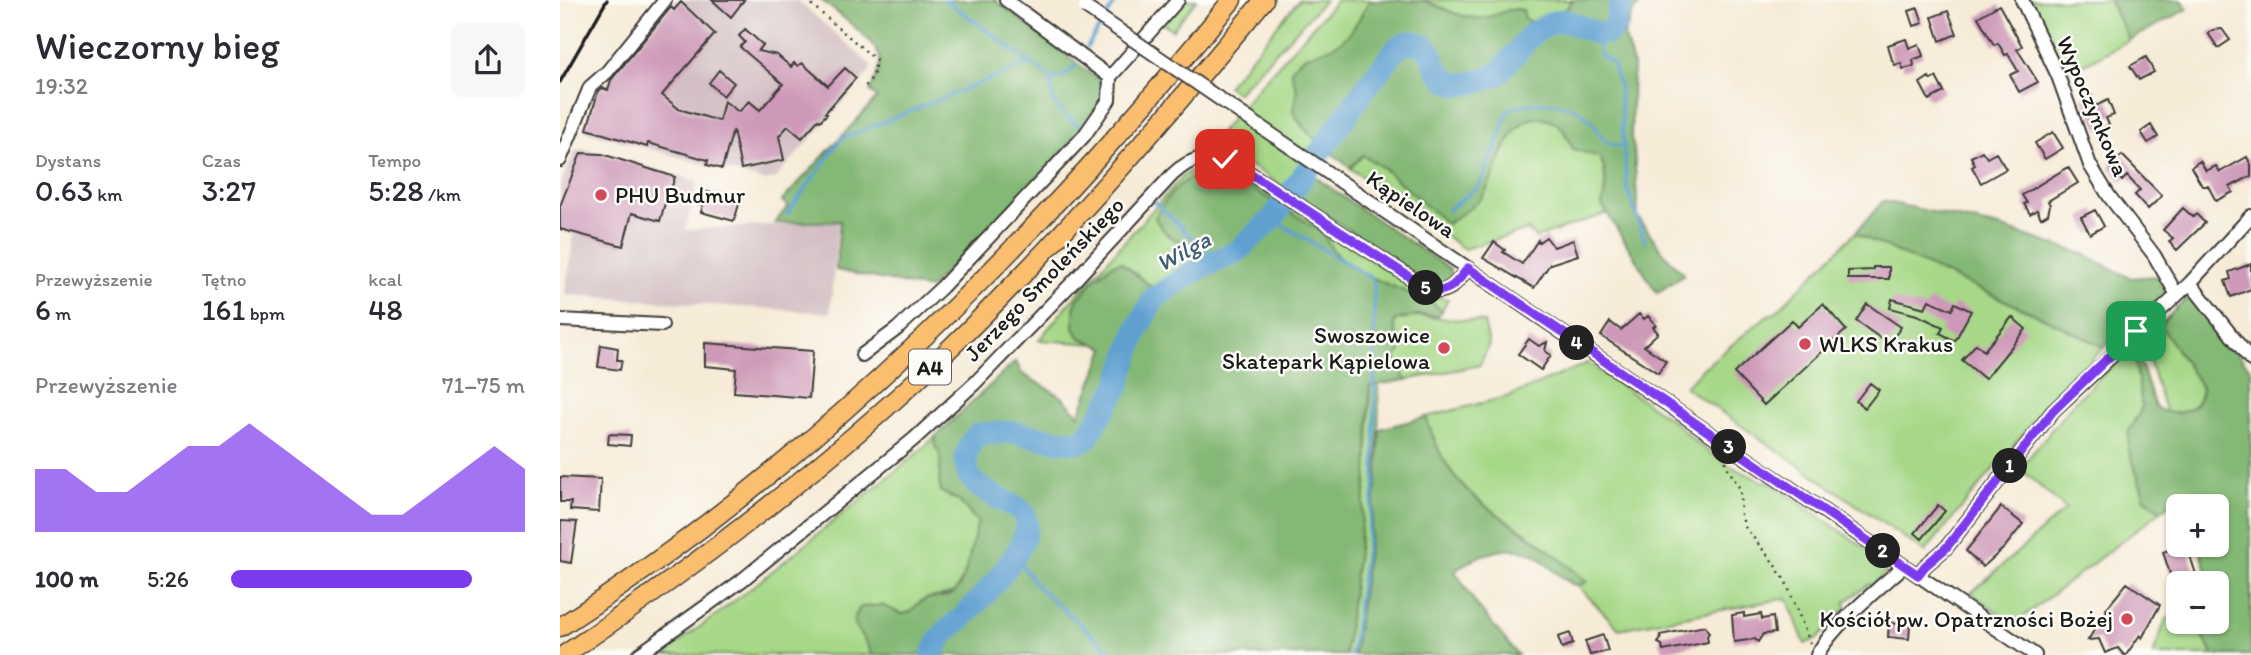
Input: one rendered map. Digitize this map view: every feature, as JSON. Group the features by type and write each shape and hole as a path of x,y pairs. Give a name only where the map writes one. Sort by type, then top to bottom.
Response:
{"highway":[{"name":"A4","path":"560,627 631,579 729,506 841,413 924,338 1086,173 1232,0"},
{"name":"A4","path":"564,655 710,551 825,459 941,357 1094,200 1264,0"}],"street":[{"path":"560,160 590,87 607,72 665,0"},
{"path":"1006,0 1110,77"},
{"path":"862,355 897,329 942,287 1084,136 1109,100 1110,77 1178,0"},
{"name":"Wypoczynkowa","path":"2022,0 2058,76 2090,165 2109,196 2154,255 2177,295"},
{"name":"Kąpielowa","path":"1080,3 2035,655"},
{"name":"Jerzego Smoleńskiego","path":"638,655 741,581 914,439 975,383 1183,165 1204,156 1225,159 1431,291 1447,290 1468,268"},
{"path":"1918,575 1946,548 2053,411 2190,283 2251,216"},
{"path":"2190,283 2251,360"},
{"path":"560,320 662,325"},
{"path":"1814,651 1904,566"}],"path":[{"path":"806,0 877,60 873,76 865,87"},
{"path":"1726,461 1740,489 1743,522 1786,582 1814,651"}],"shaded area":[{"path":"675,0 797,0 871,65 870,71 776,178 764,181 583,130 598,87 608,83 614,70"},
{"path":"584,149 698,181 685,230 838,221 830,313 565,295 574,235 560,231 560,185 575,151"}],"green space":[{"path":"821,0 995,0 1104,84 1100,109 1039,177 929,289 836,270 840,221 775,223 788,206 782,201 877,98 870,91 879,67 877,52 855,27"},
{"path":"1182,0 1197,0 1172,30 1163,23"},
{"path":"1299,0 1325,0 1237,93 1227,86"},
{"path":"1337,0 1371,0 1344,40 1305,57 1291,71 1297,91 1293,111 1303,127 1321,145 1287,189 1213,141"},
{"path":"1371,0 1425,1 1456,14 1476,18 1516,9 1523,10 1525,20 1539,23 1552,20 1564,12 1572,0 1645,0 1634,10 1624,35 1633,65 1631,138 1638,217 1666,256 1684,274 1657,293 1602,205 1606,181 1600,157 1573,149 1564,132 1553,121 1540,118 1528,120 1519,126 1511,136 1482,197 1447,224 1382,167 1363,155 1350,168 1318,142 1293,110 1297,91 1291,71 1305,57 1343,40"},
{"path":"1424,0 1572,0 1558,16 1546,21 1532,22 1525,20 1523,10 1513,9 1490,17 1473,18 1447,12"},
{"path":"2029,0 2109,0 2129,40 2064,75"},
{"path":"2109,0 2182,0 2188,9 2129,40"},
{"path":"1531,118 1542,118 1561,125 1573,149 1600,156 1605,180 1602,205 1608,213 1536,238 1528,230 1464,249 1350,168 1363,155 1382,167 1482,197 1509,141 1523,123"},
{"path":"1206,165 1218,165 1230,170 1426,296 1448,299 1442,311 1432,303 1371,277 1349,264 1336,254 1319,230 1216,168 1167,235 1209,260 1154,289 1121,262 1114,264 1097,277 1078,299 1079,337 1096,344 1039,340 1182,177"},
{"path":"1216,168 1319,230 1336,254 1349,264 1371,277 1432,303 1442,311 1438,316 1417,315 1395,320 1401,352 1394,358 1406,380 1370,386 1367,478 1345,655 872,655 855,625 856,614 861,607 882,605 901,614 911,612 923,600 944,597 955,592 966,570 978,522 958,500 941,492 941,463 935,446 936,436 1016,361 1021,373 1061,396 1079,415 1105,348 1079,337 1074,328 1074,308 1078,299 1096,278 1113,264 1121,262 1154,289 1208,260 1171,237 1155,217 1180,185 1196,174"},
{"path":"1303,168 1450,269 1452,279 1445,284 1432,285 1287,189"},
{"path":"1883,201 1999,227 2086,255 2130,278 2157,276 2167,293 2104,347 1855,233"},
{"path":"1855,233 2104,347 2040,413 1925,552 1685,387 1700,371 1768,315 1775,313"},
{"path":"2190,295 2251,370 2251,655 2214,655 2201,634 2229,634 2229,571 2207,571 2202,557 2229,557 2229,494 2166,494 2166,507 2161,511 2145,498 2128,447 2129,430 2142,406 2135,345 2155,407 2162,411 2178,413 2191,408 2200,396 2202,388 2160,325"},
{"name":"Swoszowice Skatepark Kąpielowa","path":"1416,316 1484,322 1489,344 1480,365 1406,380 1394,352 1393,329 1395,320"},
{"path":"2160,325 2202,388 2198,400 2185,411 2166,413 2142,339"},
{"path":"2135,345 2142,406 2134,421 2128,447 2145,498 2161,511 2014,624 1971,593 2066,509 2020,469 2073,403"},
{"path":"1588,363 1676,423 1698,444 1728,465 1763,482 1768,481 1881,559 1886,566 1886,573 1844,603 1847,607 1818,638 1805,644 1787,598 1619,629 1578,586 1587,582 1462,484 1440,453 1426,417 1510,396"},
{"path":"1370,385 1378,385 1375,487 1354,655 1345,655 1367,478"},
{"path":"1426,417 1440,453 1462,485 1488,508 1536,540 1587,581 1578,586 1572,584 1538,557 1518,550 1484,555 1455,571 1478,607 1518,655 1354,655 1377,482 1380,429"},
{"path":"936,436 935,446 941,458 940,474 943,486 949,497 958,500 978,522 967,570 955,592 926,599 911,612 901,614 881,605 854,624 872,655 660,655 755,585"},
{"path":"2166,619 2166,634 2201,634 2214,655 2153,655"}],"building":[{"path":"712,0 744,0 731,17"},
{"path":"681,2 715,34 662,95 679,109 719,121 724,101 739,112 749,101 760,110 783,84 740,47 745,42 739,36 745,29 763,45 758,51 777,55 791,67 794,63 798,66 802,63 828,86 845,68 856,78 825,113 827,114 802,138 788,126 779,136 784,160 741,169 733,130 722,169 707,165 708,160 648,143 647,147 587,129 598,92 602,88 608,90 611,80 671,7 674,10"},
{"path":"1999,5 2022,46 2017,49 2038,82 2019,92 2010,75 2018,71 1998,43 1994,45 1978,17"},
{"path":"1918,8 1923,23 1914,26 1909,11"},
{"path":"1948,11 1957,34 1940,41 1932,17"},
{"path":"2222,29 2230,40 2218,48 2208,33"},
{"path":"1906,39 1909,48 1919,44 1923,56 1913,60 1914,66 1903,69 1901,63 1895,65 1888,45"},
{"path":"2146,57 2154,72 2139,80 2130,66"},
{"path":"719,70 734,83 723,96 709,83"},
{"path":"1929,77 1931,80 1936,77 1944,92 1929,100 1920,83"},
{"path":"2091,94 2096,106 2108,100 2114,115 2106,118 2109,125 2099,130 2082,98"},
{"path":"2151,125 2158,137 2148,143 2141,132"},
{"path":"2053,132 2063,148 2045,159 2035,143"},
{"path":"1982,151 1987,158 1996,153 2006,169 1981,183 1972,167 1975,165 1971,157"},
{"name":"PHU Budmur","path":"581,153 602,154 675,177 660,221 632,213 623,246 560,229 560,206"},
{"path":"2122,155 2162,196 2148,209 2135,195 2140,190 2127,176 2122,181 2109,167"},
{"path":"2247,157 2251,165 2251,176 2230,187 2233,192 2216,201 2208,186 2202,186 2191,167 2200,161 2206,171 2216,166 2220,172"},
{"path":"2068,167 2078,183 2048,201 2048,214 2041,218 2037,210 2030,214 2022,195"},
{"path":"707,192 740,201 734,221 701,212"},
{"path":"2183,208 2193,217 2196,214 2205,223 2177,250 2169,242 2173,238 2163,230"},
{"path":"2095,210 2104,226 2090,234 2081,217"},
{"path":"1546,237 1554,247 1573,240 1578,255 1550,264 1534,288 1483,258 1494,242 1505,250 1503,252 1522,264 1538,240 1539,242"},
{"path":"2251,264 2251,289 2231,297 2225,281 2231,279 2229,272"},
{"path":"1873,267 1889,267 1889,279 1848,279 1848,271 1873,270"},
{"path":"1892,299 1925,308 1929,300 1952,310 1955,303 1971,311 1955,341 1940,333 1943,327 1917,315 1890,308"},
{"name":"WLKS Krakus","path":"1823,304 1846,330 1764,405 1734,373 1792,320 1798,327"},
{"path":"1867,304 1901,327 1889,344 1856,321"},
{"path":"1639,314 1644,319 1648,316 1656,325 1653,327 1658,333 1644,346 1666,361 1658,373 1601,336 1610,322 1621,330"},
{"path":"2012,317 2026,329 1985,379 1962,360 1976,344 1984,351"},
{"path":"1529,339 1539,346 1547,342 1545,351 1551,355 1541,370 1518,354"},
{"path":"705,343 813,351 809,398 734,392 736,369 705,366"},
{"path":"601,345 618,348 617,360 622,360 620,370 598,367"},
{"path":"1870,383 1879,390 1865,408 1856,401"},
{"path":"609,434 631,435 630,446 608,444"},
{"path":"560,477 601,479 599,512 570,510 571,502 560,502"},
{"path":"1938,505 1945,511 1922,539 1915,533"},
{"path":"2001,507 2023,524 2004,548 1983,567 1966,551"},
{"path":"561,521 577,522 571,563 560,561"},
{"path":"2166,551 2166,557 2190,557 2195,571 2169,571 2163,552"},
{"name":"Kościół pw. Opatrzności Bożej","path":"2127,583 2160,605 2142,638 2140,635 2126,655 2118,648 2105,653 2099,639 2088,640 2106,609"},
{"path":"1744,613 1744,617 1761,614 1762,619 1773,617 1775,633 1763,634 1758,642 1755,639 1734,642 1732,615"},
{"path":"1889,623 1910,625 1909,639 1888,637"},
{"path":"1705,626 1709,633 1708,642 1663,651 1662,645 1658,643 1660,635"},
{"path":"1570,633 1573,644 1562,648 1558,637"},
{"path":"1603,635 1608,651 1590,655 1585,641"}],"waterway":[{"path":"946,0 1030,63"},
{"path":"1087,47 1117,0"},
{"name":"Wilga","path":"932,655 944,633 962,618 1000,576 1024,538 1026,517 1011,504 976,484 966,468 970,445 978,434 1012,432 1078,442 1087,438 1118,387 1137,330 1154,298 1194,271 1238,251 1272,219 1398,47 1414,42 1425,46 1446,80 1459,85 1480,81 1498,74 1533,33 1551,23 1563,20 1599,34 1610,32 1615,26 1622,0"},
{"path":"1599,34 1599,54 1612,63 1619,84 1627,187 1645,241"},
{"path":"787,214 841,139 1030,63 1052,79 1066,75 1075,65"},
{"path":"1052,79 1054,102 1079,126"},
{"path":"1448,210 1479,186 1508,110 1538,103 1570,107 1587,117 1609,143 1624,147"},
{"path":"1153,201 1218,262"},
{"path":"1272,219 1371,278 1374,283 1375,483 1351,655"},
{"path":"1015,556 1038,587 1115,655"}],"railway":[{"path":"560,82 607,0"}],"place":[{"name":"PHU Budmur","path":"601,195"},
{"name":"WLKS Krakus","path":"1805,344"},
{"name":"Swoszowice Skatepark Kąpielowa","path":"1444,348"},
{"name":"Kościół pw. Opatrzności Bożej","path":"2127,619"}],"route":[{"path":"1225,159 1431,291 1447,290 1468,268 1918,575 1946,548 2053,411 2136,331"}]}
